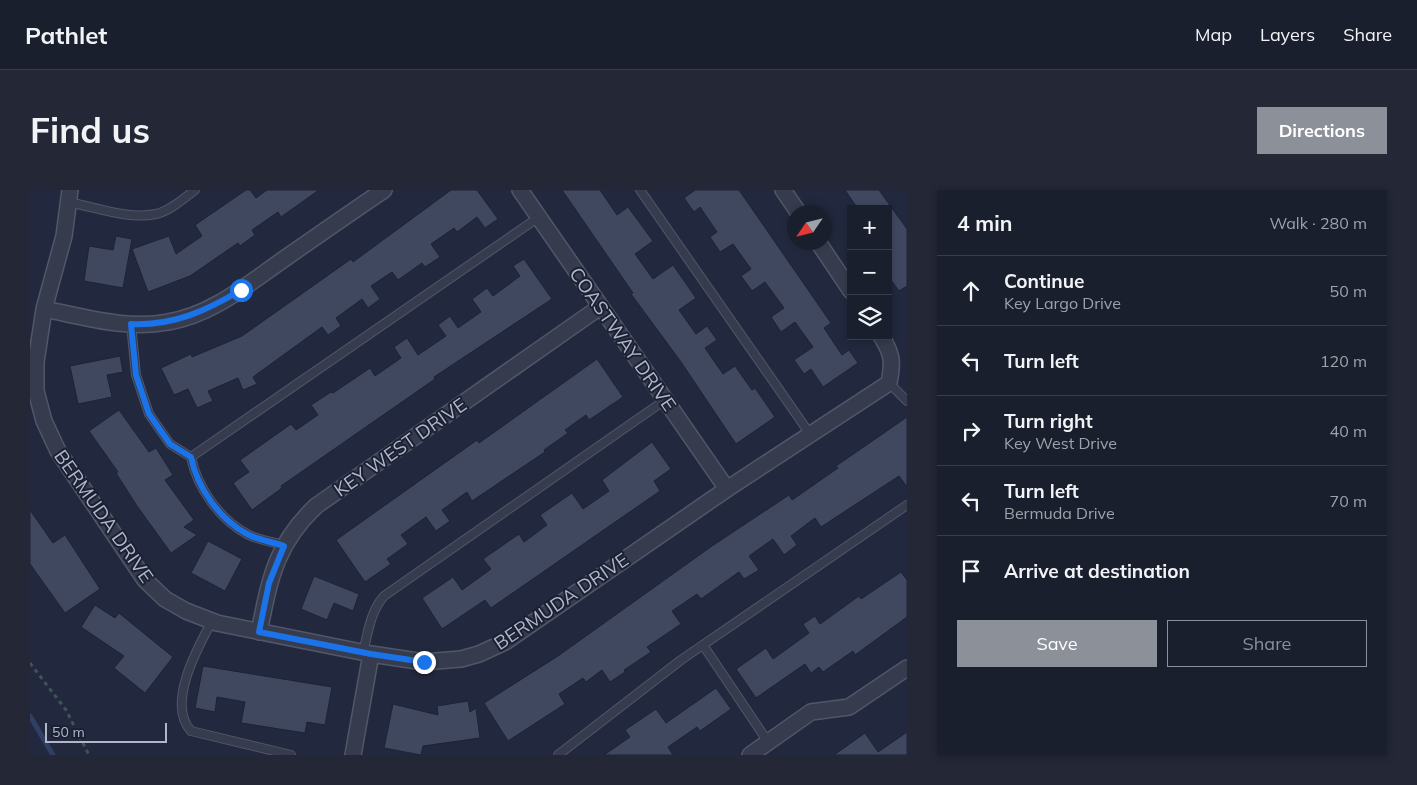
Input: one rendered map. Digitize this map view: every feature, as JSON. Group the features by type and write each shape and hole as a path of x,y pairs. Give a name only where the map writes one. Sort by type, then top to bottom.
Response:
{"street":[{"path":"44,309 116,323 131,324 168,322 211,308 241,290 383,190"},
{"name":"COASTWAY DRIVE","path":"520,190 727,488"},
{"path":"783,190 793,205"},
{"name":"BERMUDA DRIVE","path":"69,196 64,236 44,309 36,362 36,391 44,422 58,451 145,580 164,599 186,611 212,621 259,632 424,662 444,662 461,659 505,642 727,488 889,383"},
{"path":"823,250 847,285"},
{"name":"KEY WEST DRIVE","path":"259,632 269,583 284,546 294,530 316,506 600,307"},
{"path":"884,340 891,351 892,366 889,383"},
{"path":"353,755 367,653"},
{"path":"750,755 811,712 849,706 907,668"}],"lane":[{"path":"69,196 135,215 157,214 178,203 195,190"},
{"path":"640,190 810,434"},
{"path":"191,457 539,217"},
{"path":"131,324 136,375 149,414 170,444 191,457 194,470 207,497 226,517 247,534 284,546"},
{"path":"889,383 907,401"},
{"path":"367,653 372,616 376,605 384,596 665,400"},
{"path":"558,755 703,645 907,505"},
{"path":"212,621 192,658 182,693 185,725 190,731 290,755"},
{"path":"703,645 768,742"}],"path":[{"path":"30,663 66,710 89,755"}],"building":[{"path":"246,190 250,190 256,198 267,190 319,190 281,217 278,212 252,230 255,235 240,246 238,243 190,276 148,292 132,249 169,236 176,254 202,236 195,225"},
{"path":"451,190 477,190 498,219 485,228 477,217 457,232 454,228 431,244 440,257 425,267 422,263 398,280 392,272 371,286 380,299 368,308 362,299 336,318 341,326 328,335 322,327 253,377 257,384 243,390 238,378 208,391 213,401 197,408 188,389 174,395 161,368 191,354 192,357 242,336 351,259 353,262"},
{"path":"562,190 600,190 617,215 628,207 653,241 635,254 653,279 673,265 696,298 679,310 696,334 707,326 717,340 705,348 723,374 735,366 752,390 755,388 775,417 736,444 681,362 631,294 633,293"},
{"path":"695,190 739,190 831,323 824,328 842,355 849,350 858,363 823,387 811,369 804,374 794,360 813,347 795,322 781,332 771,317 784,308 765,282 752,291 741,276 751,269 733,244 720,252 710,237 717,232 700,207 694,212 684,198"},
{"path":"845,190 879,190 890,205 855,205"},
{"path":"892,208 907,229 907,286 899,291 892,281"},
{"path":"116,236 132,239 123,288 84,281 89,246 113,250"},
{"path":"524,259 552,299 434,377 435,379 281,486 282,488 252,510 233,483 249,472 240,460 291,424 296,430 318,415 311,405 331,392 333,393 370,368 375,376 401,358 394,347 407,338 418,355 446,336 438,325 450,316 458,328 481,312 472,299 487,288 493,296 520,276 513,266"},
{"path":"120,356 123,372 107,375 112,397 78,404 70,366"},
{"path":"597,359 623,397 589,420 586,415 565,430 568,433 544,450 545,452 472,501 467,492 442,510 450,521 436,531 426,517 401,535 408,544 387,559 391,564 365,582 336,540 477,440 479,443"},
{"path":"119,410 149,452 156,448 173,475 165,480 194,520 184,527 197,535 171,553 137,506 116,473 118,472 89,431"},
{"path":"907,417 907,487 899,476 821,527 815,518 791,536 797,545 784,555 773,539 749,556 759,570 744,579 739,572 701,599 697,594 672,611 681,624 647,647 651,652 610,682 602,670 586,682 583,678 559,694 565,704 508,741 484,703 558,656 712,546 789,495 792,500 838,468 836,466"},
{"path":"652,442 671,469 654,481 660,491 491,608 485,600 442,629 422,598 453,577 462,590 491,569 483,559 519,534 524,542 547,525 540,515 572,493 583,509 609,491 602,480"},
{"path":"30,510 53,543 65,535 100,589 65,613 30,564"},
{"path":"208,541 242,559 225,591 191,573"},
{"path":"901,572 907,580 907,617 855,655 853,651 823,672 819,667 811,673 805,664 756,698 736,669 766,648 773,659 809,633 803,624 815,616 820,624 859,596 861,599"},
{"path":"314,576 359,594 353,611 334,603 327,620 301,609"},
{"path":"95,605 115,618 119,613 173,657 145,693 114,668 124,656 81,627"},
{"path":"203,666 332,687 325,725 307,722 305,733 241,723 245,702 217,697 215,712 195,708"},
{"path":"716,688 731,709 700,731 697,727 668,747 673,755 604,755 630,737 625,730 656,709 666,723"},
{"path":"468,701 470,712 476,708 480,738 423,746 421,755 384,748 393,704 438,715 437,706"},
{"path":"907,732 907,755 834,755 865,733 878,752"}],"waterway":[{"path":"30,716 53,755"}],"route":[{"path":"241,290 195,315 168,322 131,324 136,375 149,414 170,444 191,457 194,470 207,497 226,517 247,534 284,546 269,583 259,632 371,654 424,662"}]}
